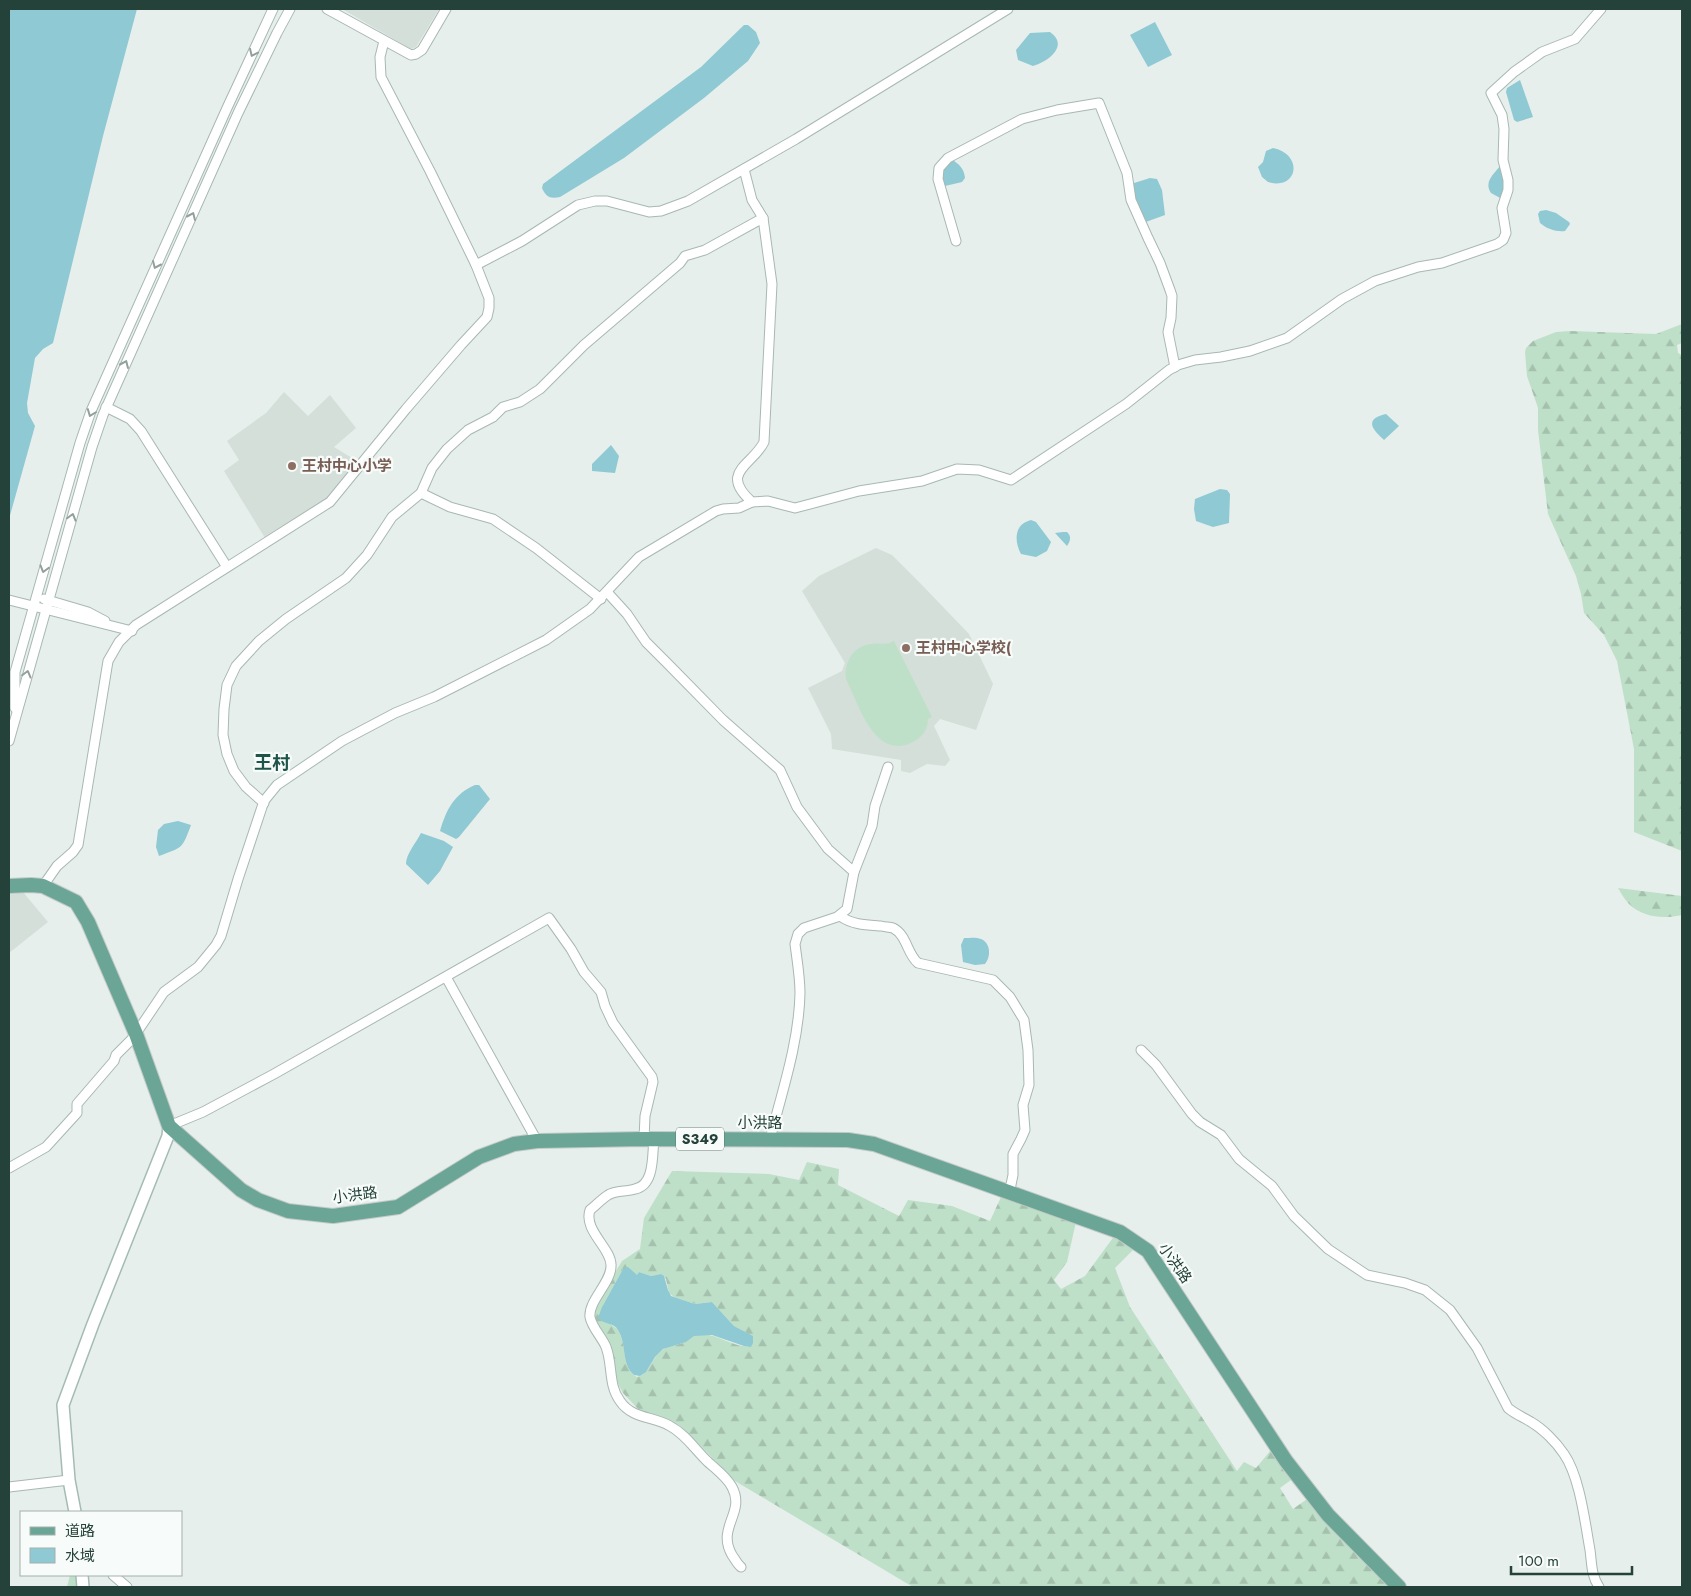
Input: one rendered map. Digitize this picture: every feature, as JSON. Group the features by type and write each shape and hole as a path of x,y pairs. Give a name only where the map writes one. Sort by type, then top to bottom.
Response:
{"main road":[{"name":"小洪路","path":"9,886 43,886 76,902 88,922 136,1034 169,1126 241,1190 258,1200 288,1211 333,1216 398,1206 479,1157 514,1144 538,1141 649,1139 848,1140 874,1144 1009,1194 1120,1232 1148,1251 1286,1461 1328,1515 1399,1587"},
{"path":"75,1511 69,1480 63,1405 93,1324 168,1136 169,1126"}],"street":[{"path":"15,721 15,672 80,443 91,411 273,9"},
{"path":"9,741 92,447 106,407 238,113 276,33 290,9"},
{"path":"327,9 408,54 418,53 446,9"},
{"path":"476,265 522,241 578,205 595,201 607,201 643,211 661,211 700,195 804,134 1008,9"},
{"path":"9,1168 46,1147 77,1113 77,1104 114,1061 116,1055 136,1034 164,992 198,967 216,945 221,936 264,803 277,785 330,748 395,713 434,697 546,640 571,624 604,595 639,557 716,511 739,508 752,502 768,501 796,508 858,491 922,482 957,469 966,468 988,472 1011,480 1126,404 1175,367 1195,360 1250,351 1287,338 1342,299 1375,282 1418,268 1442,264 1497,244 1503,240 1506,234 1502,208 1508,190 1508,180 1503,160 1504,129 1502,115 1491,93 1514,72 1542,52 1575,39 1602,9"},
{"path":"43,886 58,866 78,845 108,661 115,648 136,625 335,498 406,409 487,317 489,298 476,265 430,170 381,77 380,57 384,41"},
{"path":"956,241 938,178 939,168 948,158 1022,119 1057,110 1099,103 1127,173 1131,200 1160,263 1172,296 1168,332 1175,367"},
{"path":"744,169 752,200 763,218 772,284 764,442 740,471 738,481 752,502"},
{"path":"264,803 246,787 234,771 227,754 223,735 227,685 236,666 254,646 286,619 346,578 367,556 392,517 421,493 434,465 447,449 468,430 493,417 503,407 520,402 540,389 584,345 680,263 685,256 705,250 763,218"},
{"path":"106,407 130,419 141,431 227,567"},
{"path":"421,493 450,506 493,519 604,595 627,614 646,642 724,720 780,770 797,807 828,849 854,872"},
{"path":"37,596 88,612 129,632"},
{"path":"9,600 129,632"},
{"path":"770,1139 798,1020 800,991 795,944 796,937 804,928 840,916 847,909 854,872 872,826 875,806 888,768"},
{"path":"840,916 856,924 894,928 901,936 912,958 918,963 993,980 1006,992 1018,1008 1024,1020 1030,1085 1024,1105 1025,1130 1013,1154 1013,1175 1009,1194"},
{"path":"169,1126 240,1093 549,918 571,949 584,972 601,992 604,1006 613,1023 652,1077 653,1082 645,1116 651,1170 644,1185 608,1195 589,1213 592,1227 610,1260 611,1267 591,1309 590,1316 606,1347 610,1361 611,1382 620,1401 633,1413 663,1423 682,1433 732,1486 737,1502 726,1541 741,1567"},
{"path":"446,977 538,1141"},
{"path":"1141,1050 1156,1065 1192,1114 1200,1122 1221,1135 1239,1159 1272,1186 1294,1216 1328,1248 1367,1275 1405,1283 1425,1290 1450,1310 1477,1348 1508,1408 1514,1414 1540,1429 1560,1448 1572,1468 1584,1515 1591,1570 1599,1587"},
{"path":"9,1487 69,1480"},
{"path":"114,1576 127,1587"}],"shaded area":[{"path":"342,9 439,9 416,47 411,49"},
{"name":"王村中心小学","path":"284,392 308,416 330,395 356,428 334,447 357,461 329,500 265,538 224,471 239,460 227,441 266,413"},
{"name":"王村中心学校(","path":"876,548 892,555 969,634 993,684 976,730 940,719 934,726 950,760 945,766 927,764 910,773 901,771 901,760 832,749 831,734 808,688 842,671 845,663 802,591 819,576"},
{"path":"22,891 48,922 9,953 9,892"}],"green space":[{"path":"1682,324 1682,343 1677,345 1678,353 1682,355 1682,851 1634,832 1634,749 1617,661 1604,635 1584,613 1576,576 1548,514 1538,430 1538,408 1527,376 1525,352 1526,348 1533,341 1556,332 1656,334"},
{"path":"894,641 932,717 928,719 926,730 918,739 898,746 887,744 877,737 862,714 846,679 848,661 855,651 865,645"},
{"path":"1618,888 1682,896 1682,915 1661,917 1647,915 1629,904"},
{"path":"807,1162 839,1169 838,1185 899,1216 908,1200 952,1206 990,1221 1001,1197 1076,1222 1067,1262 1054,1280 1061,1289 1085,1276 1115,1235 1135,1248 1115,1268 1130,1307 1237,1471 1244,1462 1256,1468 1271,1450 1291,1480 1280,1488 1293,1509 1307,1499 1335,1532 1390,1587 913,1587 735,1481 679,1425 639,1410 623,1393 615,1378 611,1351 596,1322 594,1314 596,1304 622,1261 640,1249 644,1218 672,1171 769,1174 799,1180","holes":["623,1269 637,1276 639,1272 651,1276 661,1274 666,1279 669,1293 674,1297 695,1304 712,1302 734,1326 752,1336 751,1346 737,1345 709,1335 694,1336 685,1342 663,1350 641,1375 637,1377 632,1374 627,1365 619,1331 609,1322 602,1307"]},
{"path":"70,1576 81,1576 82,1587 67,1587"}],"water":[{"path":"9,9 137,9 103,136 53,343 43,349 35,358 27,403 28,413 35,426 9,519"},
{"path":"1155,22 1172,55 1148,67 1130,35"},
{"path":"744,25 748,25 756,32 760,43 748,61 704,98 624,158 560,197 549,197 545,193 542,188 543,184 701,67"},
{"path":"1050,32 1056,37 1058,43 1057,48 1050,57 1033,66 1018,60 1016,50 1030,33"},
{"path":"1520,80 1533,117 1517,122 1514,120 1506,92 1507,88"},
{"path":"1273,148 1290,157 1293,164 1291,177 1286,181 1278,183 1268,182 1262,177 1258,167 1263,162 1266,151"},
{"path":"951,159 961,167 965,178 962,182 945,186 942,175"},
{"path":"1500,166 1504,182 1502,199 1491,193 1488,185 1490,179"},
{"path":"1150,178 1157,179 1162,190 1165,215 1143,223 1136,208 1131,184"},
{"path":"1546,210 1556,213 1569,222 1570,224 1565,231 1552,230 1540,223 1538,214 1540,211"},
{"path":"1386,414 1399,426 1384,440 1374,429 1372,422 1379,416"},
{"path":"611,445 619,456 615,473 592,471 592,464"},
{"path":"1220,489 1227,490 1230,494 1229,523 1213,527 1196,521 1195,499"},
{"path":"1031,520 1036,522 1051,542 1047,551 1036,557 1021,554 1017,544 1017,534 1021,525"},
{"path":"1067,532 1070,536 1070,541 1067,546 1055,533"},
{"path":"475,785 479,785 490,799 456,839 440,831 445,816 456,798"},
{"path":"178,821 191,825 186,839 177,849 159,856 156,847 158,830 164,824"},
{"path":"421,833 444,841 453,847 440,871 428,885 406,864 409,852"},
{"path":"964,938 979,938 987,944 989,954 985,964 975,965 963,962 961,945"},
{"path":"628,1267 637,1275 639,1272 651,1276 661,1274 664,1276 671,1296 695,1304 712,1302 734,1326 753,1336 751,1347 712,1335 694,1336 686,1342 663,1349 655,1357 646,1372 640,1376 634,1375 627,1365 618,1330 616,1327 598,1318 623,1269"}],"place":[{"name":"王村中心小学","path":"292,466"},
{"name":"王村中心学校(","path":"906,648"}],"district":[{"name":"王村","path":"272,763"}]}
